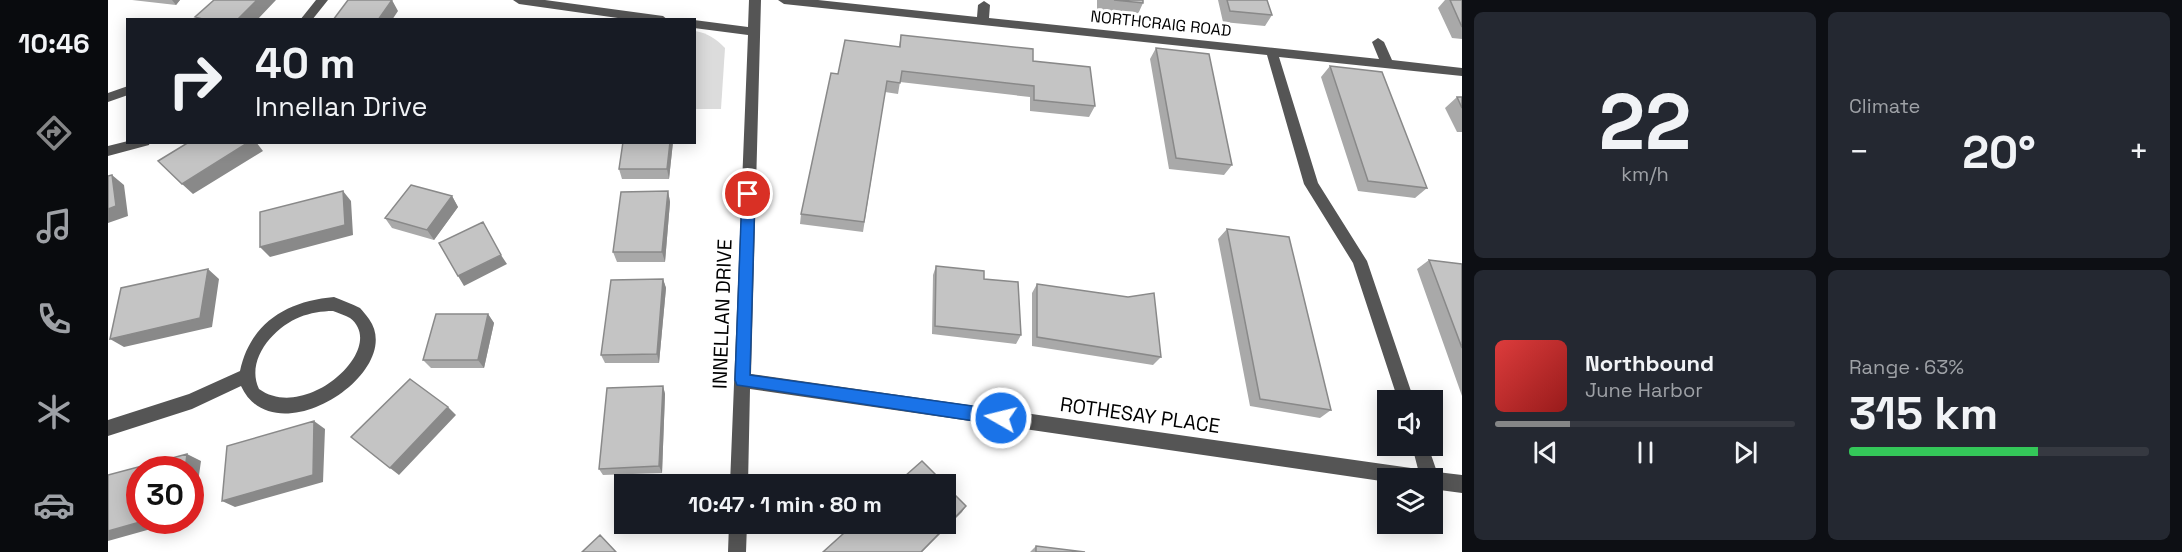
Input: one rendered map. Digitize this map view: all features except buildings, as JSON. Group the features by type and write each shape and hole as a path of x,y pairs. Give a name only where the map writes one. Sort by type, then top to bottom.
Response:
{"street":[{"path":"307,18 322,0"},
{"path":"519,0 649,18"},
{"name":"INNELLAN DRIVE","path":"739,474 755,0"},
{"name":"NORTHCRAIG ROAD","path":"784,0 1462,72"},
{"path":"983,21 984,5"},
{"path":"696,24 753,32"},
{"path":"1378,42 1387,64"},
{"path":"1272,52 1311,184 1360,261 1403,390"},
{"path":"108,98 126,91"},
{"path":"108,151 136,144"},
{"path":"318,304 334,304 348,308 357,314 366,327 368,342 358,367 334,392 314,402 293,407 271,405 258,399 250,388 246,375 251,352 262,336 274,324 303,308 318,304"},
{"path":"108,428 192,401 246,375"},
{"name":"ROTHESAY PLACE","path":"743,380 1377,471"},
{"path":"1443,481 1462,484"},
{"path":"737,552 738,534"}],"shaded area":[{"path":"696,31 712,37 725,48 721,109 696,109"}],"route":[{"path":"748,194 743,380 1001,418"}]}
